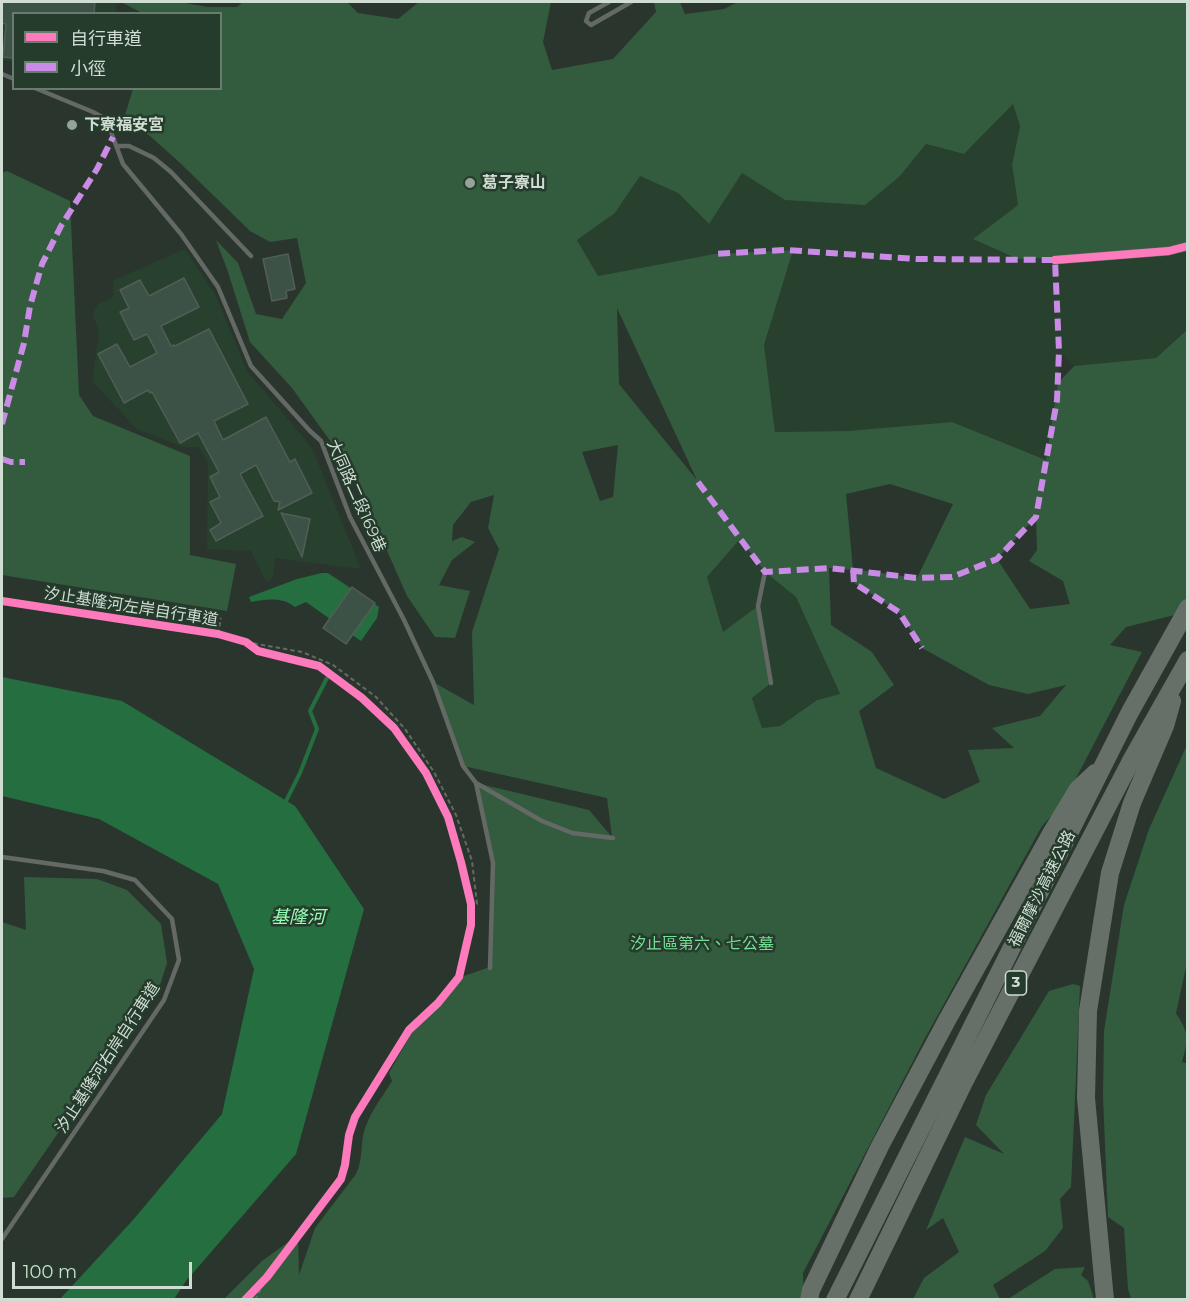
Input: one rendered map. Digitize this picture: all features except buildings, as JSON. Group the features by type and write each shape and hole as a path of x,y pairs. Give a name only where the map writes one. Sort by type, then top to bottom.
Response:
{"highway":[{"name":"福爾摩沙高速公路","path":"835,1299 1130,712 1188,608"},
{"name":"福爾摩沙高速公路","path":"858,1299 970,1072 1132,759 1184,665"},
{"path":"1105,1299 1086,1098 1088,1011 1110,873 1132,803 1165,726 1184,665"},
{"path":"807,1296 885,1137 1052,832 1078,789 1105,763"}],"street":[{"path":"1055,260 1169,250 1188,246"}],"lane":[{"path":"609,2 590,13 586,21 591,25 631,2"},
{"name":"大同路二段169巷","path":"40,90 93,112 108,124 123,164 181,234 218,287 251,366 309,431 321,441 350,517 404,620 433,682 463,766 476,783 542,821 573,833 613,838"},
{"path":"117,146 129,146 154,158 171,172 251,255"},
{"path":"765,572 758,606 771,683"},
{"path":"476,783 493,863 490,968"},
{"name":"汐止基隆河右岸自行車道","path":"2,856 103,870 135,880 172,920 179,960 164,1000 2,1239"}],"path":[{"path":"218,634 221,618"},
{"path":"246,642 302,652 333,665 376,697 405,729 434,772 456,815 472,861 477,904 471,904"},
{"path":"298,661 319,666 328,672"},
{"path":"378,713 394,728 426,773 448,818 455,840"},
{"path":"466,883 471,915"},
{"path":"245,1299 273,1268"},
{"path":"255,1299 267,1276"}],"shaded area":[{"path":"2,2 117,2 115,12 12,12 12,61 2,60"},
{"path":"1013,104 1020,126 1012,165 1018,205 974,238 1187,246 1187,330 1156,358 1074,366 1060,352 1057,400 1046,460 952,422 847,431 775,432 764,345 792,250 714,254 598,276 577,240 615,213 640,176 678,193 708,224 742,173 785,200 900,176 926,144 964,154"},
{"path":"185,249 216,296 247,371 312,448 361,569 275,558 273,578 266,581 251,551 207,549 208,463 199,447 183,447 137,429 92,381 99,333 93,314 98,304 113,297 114,280"},
{"path":"740,539 765,572 796,597 840,695 816,700 780,726 762,728 752,698 758,606 723,633 707,577"}],"green space":[{"name":"汐止區第六、七公墓","path":"121,2 179,2 208,7 237,7 243,2 347,2 358,13 398,19 419,2 551,2 543,42 552,70 613,59 656,12 654,2 680,2 685,14 724,9 738,2 1187,2 1187,246 1129,254 1018,259 973,239 1018,205 1012,165 1020,126 1013,104 964,154 926,144 900,176 865,205 785,200 742,173 709,224 678,193 640,176 615,213 577,240 598,276 714,254 793,250 764,345 775,432 847,431 952,422 1046,460 1058,383 1074,366 1156,358 1187,330 1187,612 1126,627 1110,645 1142,652 1063,803 1042,826 924,1040 803,1273 804,1299 224,1299 262,1261 298,1235 299,1275 315,1228 356,1174 368,1122 392,1081 389,1073 412,1032 461,977 490,967 493,863 476,783 589,810 612,837 607,798 463,766 433,682 474,705 472,632 499,549 488,528 494,495 471,502 453,525 452,541 462,537 475,542 452,560 439,585 470,591 455,638 435,637 407,596 352,471 292,388 250,342 216,240 238,263 256,314 282,319 306,283 297,238 270,242 250,231 178,161 150,136 124,118 133,90 222,90 222,12 140,12","holes":["617,308 696,479 619,384","618,445 613,497 600,501 582,452","890,484 953,504 917,578 853,569 846,494","1036,517 1037,550 1029,561 1063,581 1070,604 1030,609 997,559","740,539 765,572 796,597 840,694 817,700 780,726 762,728 752,698 771,683 758,606 723,632 707,577","829,568 853,570 854,583 899,612 922,648 989,685 1028,694 1066,685 1040,716 992,728 1014,748 968,750 980,782 944,799 876,768 859,711 894,685 872,652 831,625"]},
{"path":"7,171 70,201 79,395 93,416 190,456 190,555 236,564 227,611 2,575 2,173"},
{"path":"1187,745 1188,958 1176,1013 1186,1036 1182,1062 1188,1064 1187,1299 1131,1299 1128,1289 1124,1228 1108,1217 1103,1097 1104,1031 1124,905 1149,829"},
{"path":"24,877 97,879 127,890 161,924 167,963 160,985 14,1197 2,1198 2,922 26,930"},
{"path":"1073,984 1080,986 1071,1187 1060,1199 1063,1228 1045,1251 993,1285 1000,1299 913,1299 924,1278 959,1252 943,1218 926,1230 965,1137 1004,1154 976,1125 986,1095 1049,991"},
{"path":"1085,1267 1081,1275 1088,1281 1094,1299 1008,1299 1055,1269"}],"water":[{"path":"328,573 379,607 377,618 361,641 306,602 295,607 280,600 251,602 249,597 297,579"},
{"name":"基隆河","path":"2,677 122,701 295,806 364,909 296,1154 186,1281 174,1299 60,1299 133,1220 222,1114 254,969 218,884 99,819 2,796"}],"waterway":[{"path":"284,805 300,773 317,729 310,711 327,678"}],"marked path":[{"path":"2,424 42,264 61,226 97,169 113,137"},
{"path":"698,482 765,572 829,568 917,578 952,577 997,559 1036,517 1057,400 1059,351 1055,260 917,259 786,250 714,254"},
{"path":"2,459 11,462 25,462"},
{"path":"853,570 854,583 899,612 922,648"}],"cycle path":[{"path":"1055,260 1169,251 1188,246"},
{"name":"汐止基隆河左岸自行車道","path":"2,601 218,634 246,642 258,651 319,666 362,698 394,728 426,773 448,817 471,904 471,925 459,977 438,1003 409,1030 355,1117 349,1135 341,1179 267,1277 245,1300"}],"place":[{"name":"下寮福安宮","path":"72,125"},
{"name":"葛子寮山","path":"470,183"}]}
